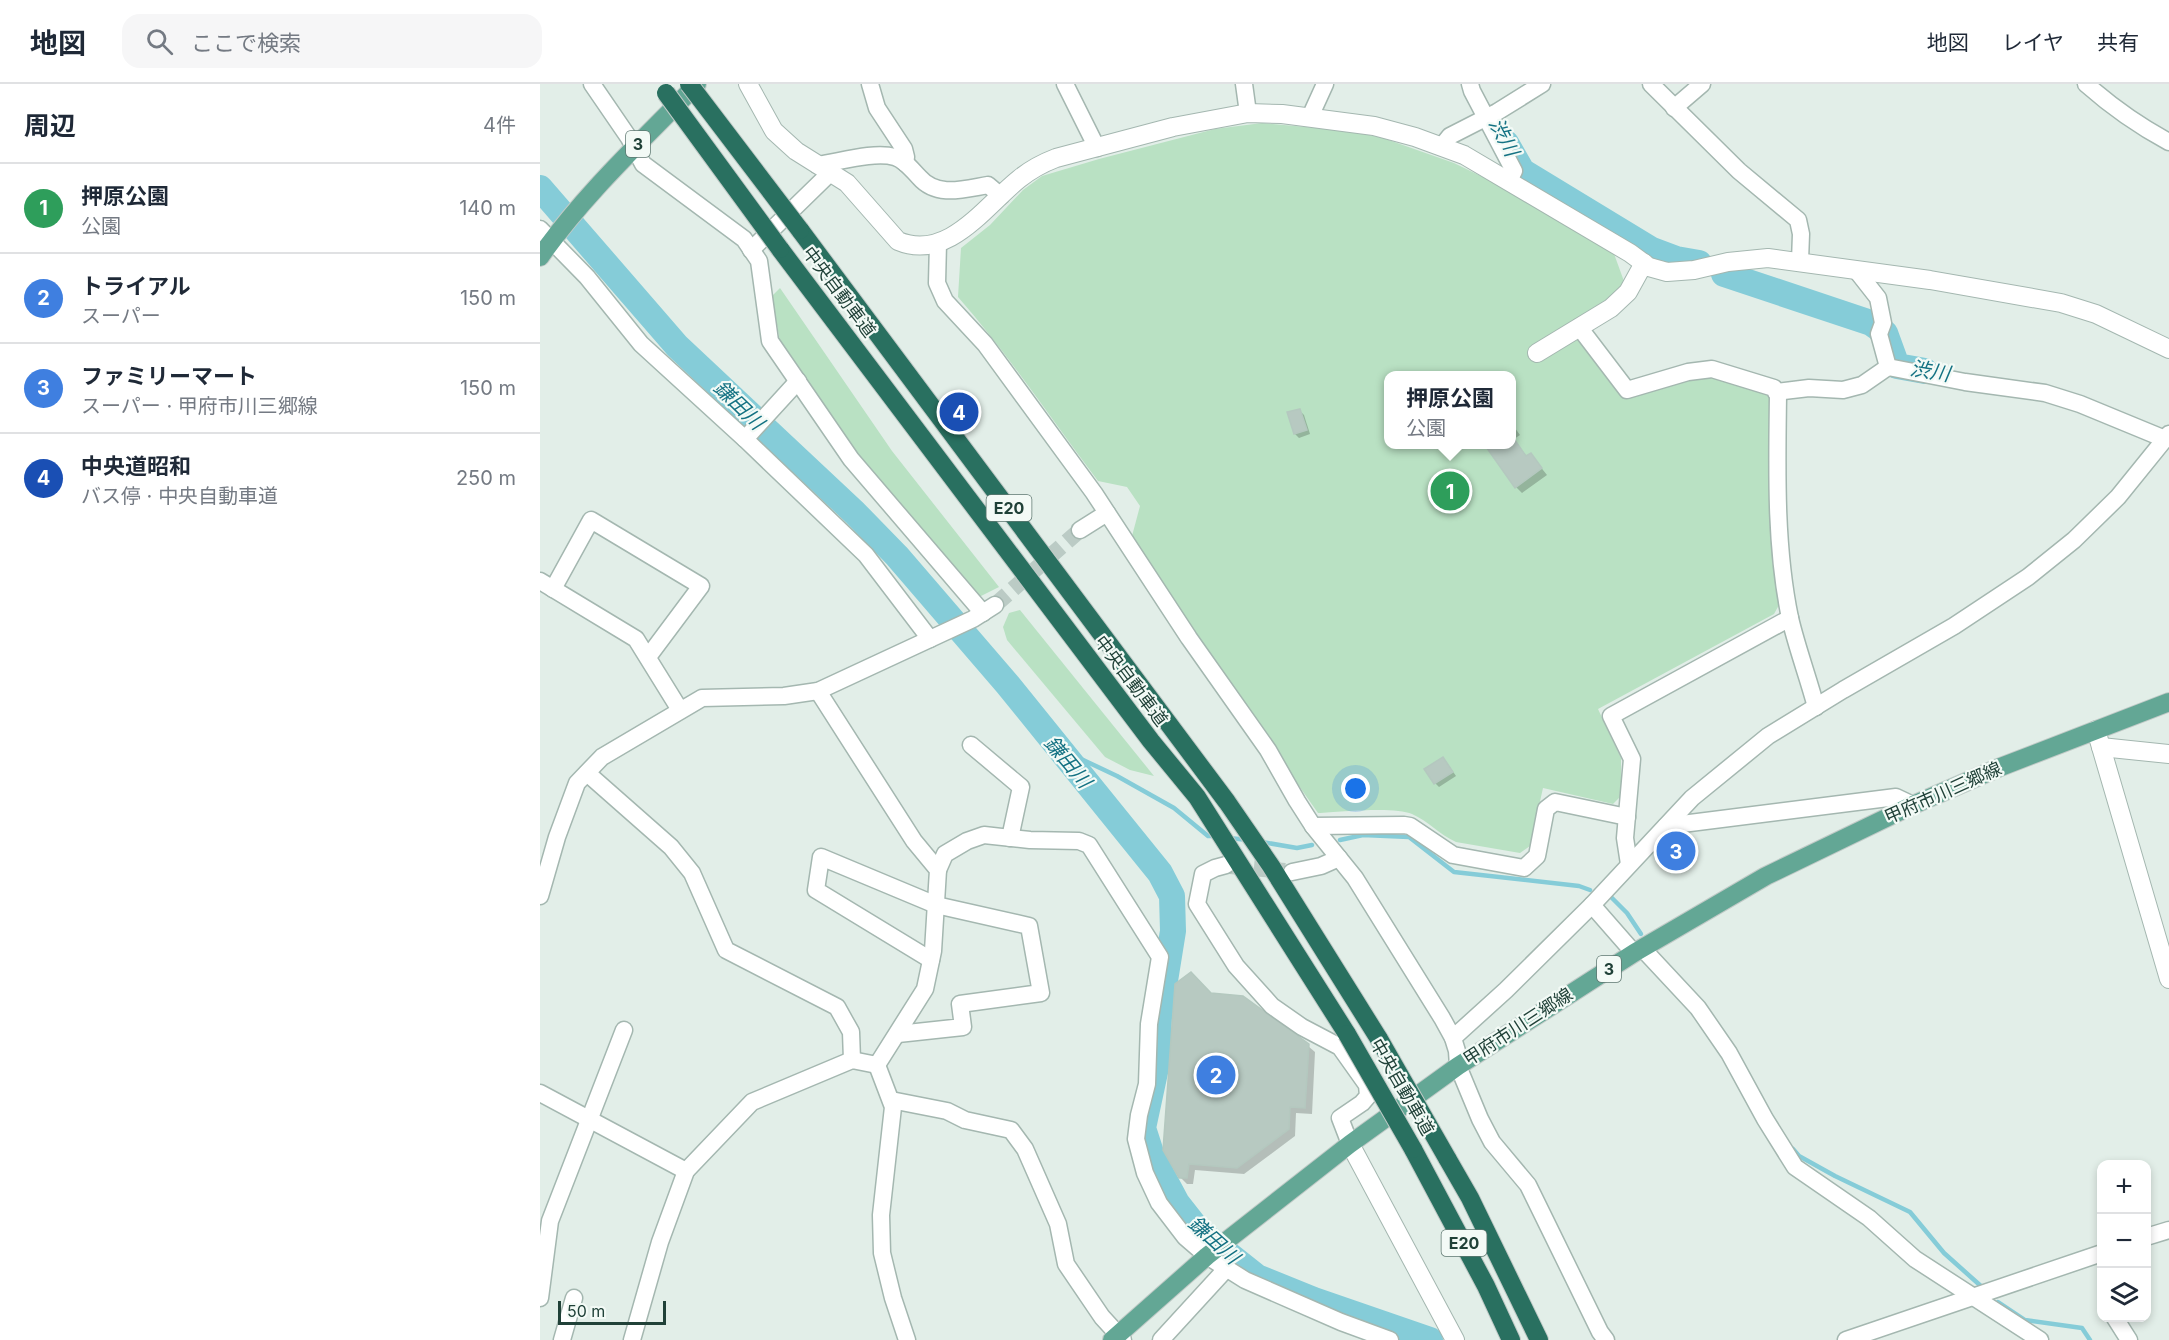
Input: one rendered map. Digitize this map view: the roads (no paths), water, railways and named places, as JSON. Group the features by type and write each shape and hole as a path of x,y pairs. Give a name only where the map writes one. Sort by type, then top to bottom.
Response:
{"highway":[{"name":"中央自動車道","path":"689,84 1216,788 1271,866 1379,1039 1470,1198 1539,1340"},
{"name":"中央自動車道","path":"663,88 780,249 1188,788 1232,863 1347,1034 1413,1149 1481,1276 1512,1340"}],"main road":[{"name":"3","path":"540,257 549,235 697,84"},
{"name":"甲府市川三郷線","path":"1118,1338 1207,1256 1350,1144 1458,1065 1638,951 1766,876 1912,805 1998,768 2169,702"}],"street":[{"path":"540,896 557,837 577,783 602,757 702,698 784,696 818,691 984,612 857,466 770,341 759,261 744,239 643,164 629,138 592,84"},
{"path":"748,84 774,131 796,151 847,183 898,241 908,246 938,243 967,227 1020,178 1056,158 1173,127 1248,113 1310,117 1374,126 1442,146 1464,155 1630,253 1649,267 1667,272 1768,258 1930,280 2061,303 2096,314 2169,349"},
{"path":"870,84 877,108 904,150 906,156 904,163"},
{"path":"1065,84 1097,148"},
{"path":"1244,84 1248,113"},
{"path":"1310,117 1325,84"},
{"path":"1470,84 1489,115 1514,171 1509,181"},
{"path":"1442,146 1450,136 1542,84"},
{"path":"1651,84 1739,171 1798,220 1802,234 1800,261"},
{"path":"1674,108 1702,84"},
{"path":"2086,84 2113,108 2169,142"},
{"path":"751,250 823,169 881,155 897,157 922,181 936,190 952,191 988,185 1001,196"},
{"path":"549,235 587,277 641,344 746,439 866,555 934,637"},
{"path":"938,243 937,283 945,301 985,344 1094,493 1268,750 1313,826 1355,878 1453,1038 1458,1065 1492,1142 1528,1185 1606,1340"},
{"path":"1537,353 1611,308 1628,292 1644,263"},
{"path":"1856,270 1878,298 1888,368"},
{"path":"1580,327 1627,390 1688,372 1712,369 1774,388 1778,396 1777,474 1782,563 1790,618 1816,706"},
{"path":"1453,1038 1506,990 1592,905 1692,798 1768,736 1954,626 2028,577 2074,540 2118,497 2168,437 2045,393 1888,368 1862,385 1843,390 1809,388 1776,392"},
{"path":"746,439 798,381"},
{"path":"1080,530 1107,513"},
{"path":"648,657 701,586 591,520 547,585 636,639 681,710"},
{"path":"1629,864 1625,838 1632,759 1611,716 1790,618"},
{"path":"818,691 914,842 938,870"},
{"path":"2096,730 2169,979"},
{"path":"970,745 1021,787 1010,838"},
{"path":"2102,747 2169,754"},
{"path":"587,773 671,847 692,873 726,950 837,1007 851,1032 852,1059"},
{"path":"1666,826 1896,797 1912,805"},
{"path":"1313,826 1410,826 1453,855 1524,868 1537,856 1546,809 1555,802 1627,817"},
{"path":"877,1065 925,989 931,960 938,870 945,854 984,836 1079,841 1089,845 1160,957 1149,1024 1147,1084 1136,1139 1146,1173 1159,1203 1185,1237 1207,1256 1245,1280 1341,1322 1390,1340"},
{"path":"898,1034 963,1026 960,1004 1041,993 1029,926 936,905 821,857 816,890 931,960"},
{"path":"1292,872 1322,866 1339,858"},
{"path":"1232,863 1203,874 1197,904 1236,966 1272,1006 1302,1027 1340,1047 1367,1085 1368,1096 1340,1118 1350,1144 1454,1338"},
{"path":"1592,905 1698,1008 1729,1053 1765,1119 1795,1167 1869,1218 1915,1259 2040,1340"},
{"path":"540,1298 550,1221 624,1030"},
{"path":"632,1340 660,1242 686,1171 752,1102 852,1059 877,1065"},
{"path":"877,1065 893,1107 881,1215 882,1253 893,1298 907,1340"},
{"path":"540,1093 686,1171"},
{"path":"891,1100 947,1111 965,1120 1011,1130 1025,1149 1058,1224 1066,1264 1118,1338"},
{"path":"2151,1235 2169,1230"},
{"path":"1846,1340 2097,1255"},
{"path":"1161,1340 1227,1269"},
{"path":"562,1340 574,1298"},
{"path":"2118,1322 2129,1340"}],"waterway":[{"name":"渋川","path":"1506,143 1522,171 1652,250 1676,259 1699,263"},
{"name":"鎌田川","path":"540,188 677,346 855,513 897,556 1008,685 1160,873 1172,896 1173,931 1159,1018 1157,1063 1143,1128 1152,1156 1177,1203 1199,1231 1257,1277 1314,1300 1430,1340"},
{"name":"渋川","path":"1724,274 1871,323 1885,333 1897,366 1925,371"},
{"path":"1062,750 1117,776 1174,808 1208,836 1215,836"},
{"path":"1340,840 1363,835 1409,837 1454,872 1579,886 1590,890"},
{"path":"1229,838 1248,840"},
{"path":"1262,842 1297,848 1312,845"},
{"path":"1611,897 1627,913 1641,934"},
{"path":"1793,1149 1799,1156 1835,1176 1910,1212 1944,1253 1982,1287"},
{"path":"1998,1302 2025,1320 2082,1328 2090,1340"}],"tunnel":[{"path":"995,605 1080,530"},
{"path":"1230,866 1285,871"}],"place":[{"name":"中央道昭和","path":"959,412"},
{"name":"押原公園","path":"1450,491"},
{"name":"ファミリーマート","path":"1676,851"},
{"name":"トライアル","path":"1216,1075"}]}
